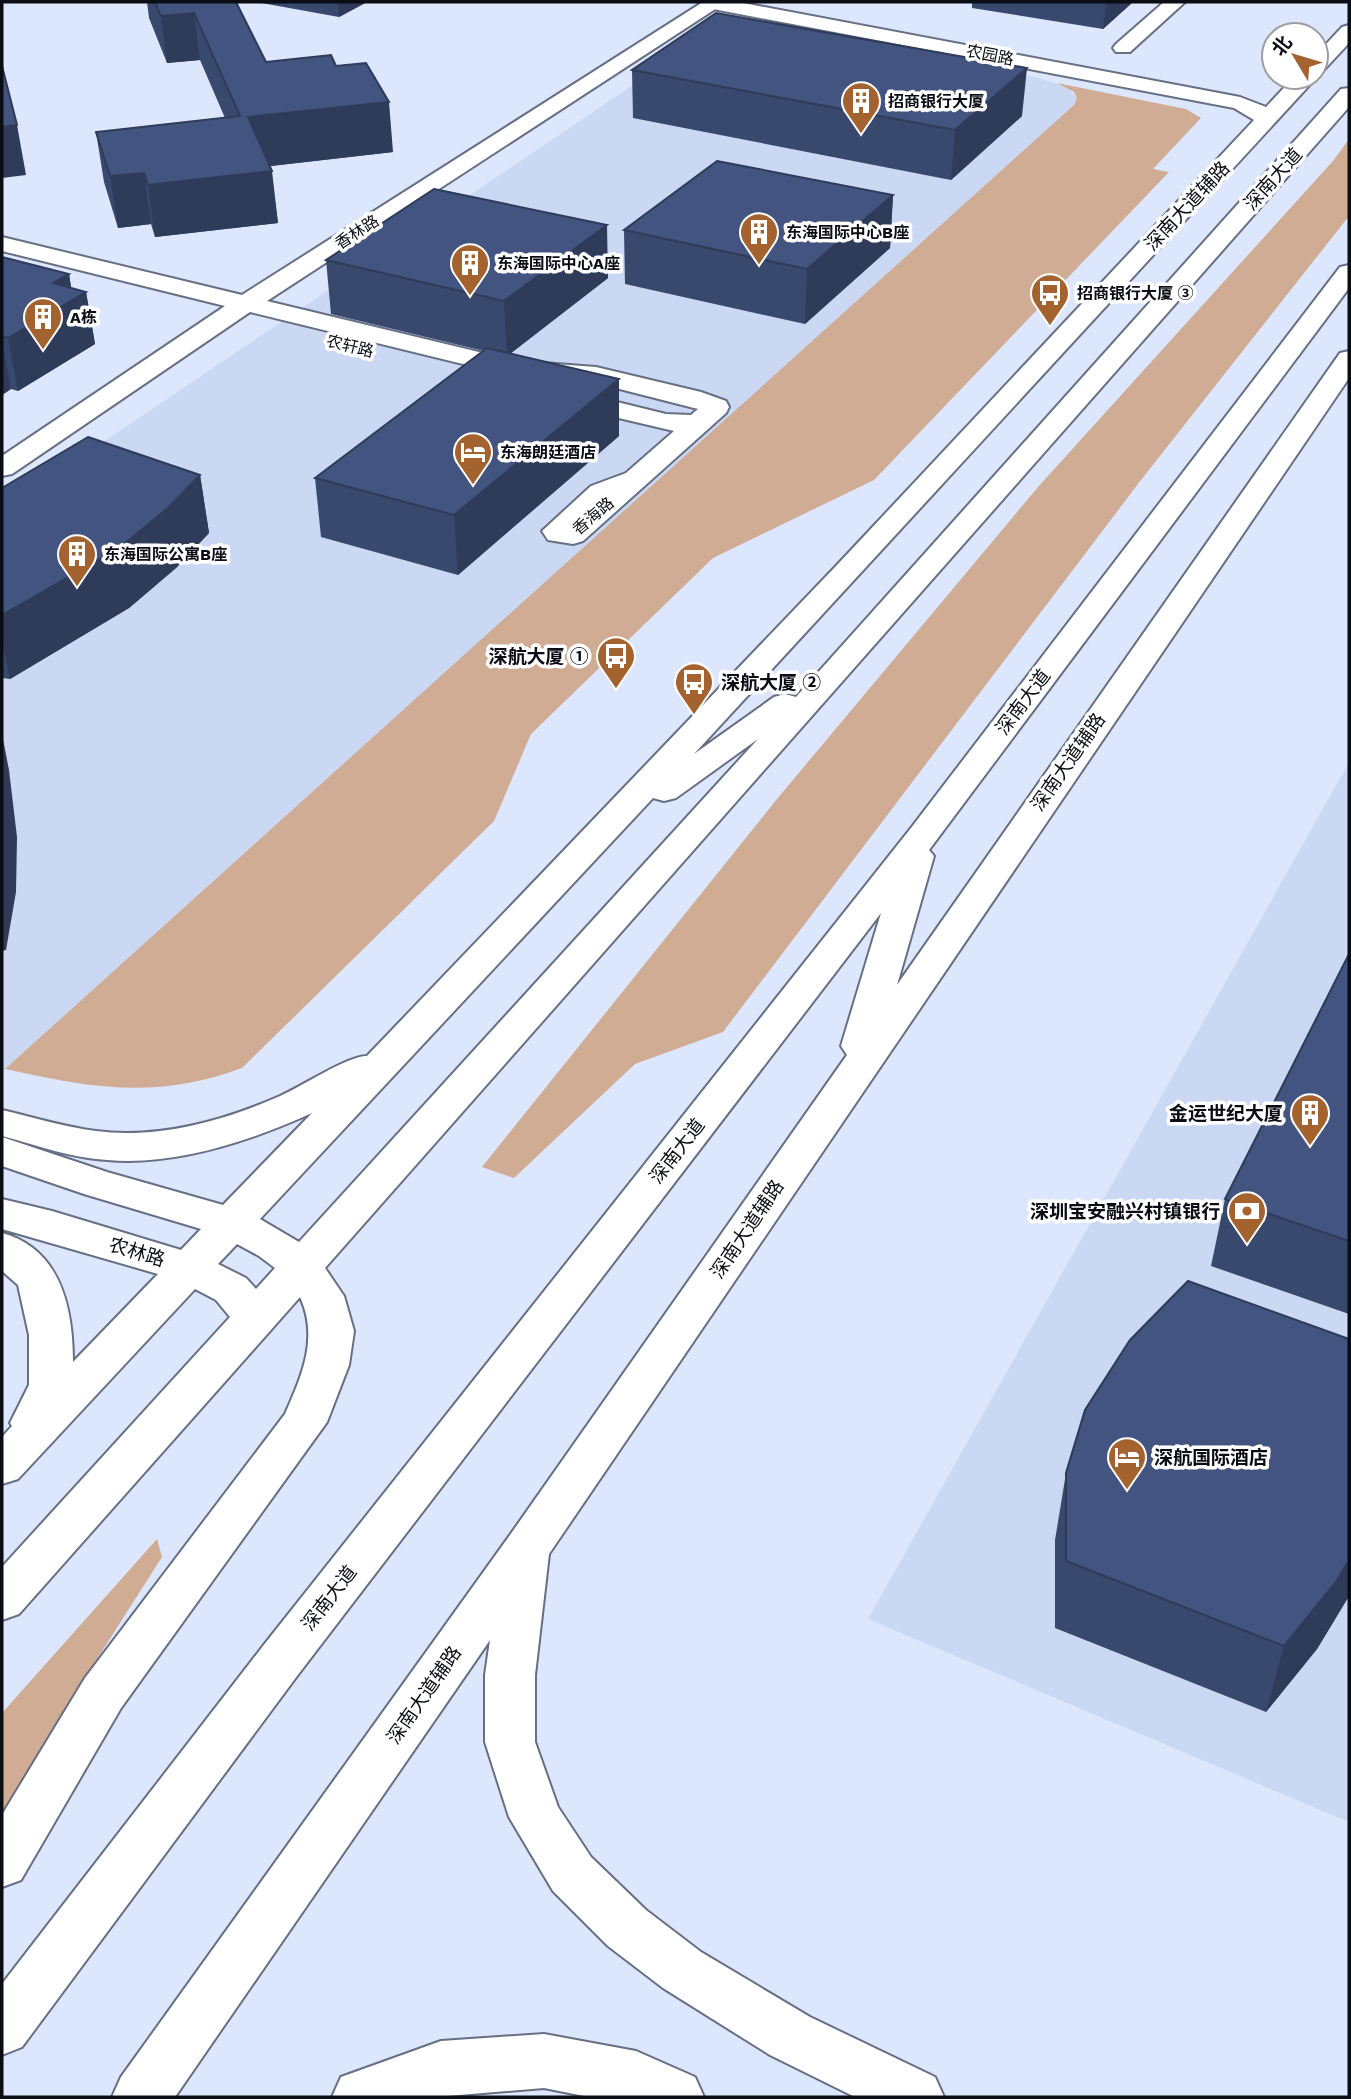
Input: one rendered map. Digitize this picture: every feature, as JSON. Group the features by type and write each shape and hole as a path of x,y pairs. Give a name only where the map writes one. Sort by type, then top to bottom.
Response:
{"main road":[{"name":"香林路","path":"2,468 231,303 681,2"},
{"name":"香林路","path":"59,399 231,303 712,2"},
{"name":"农园路","path":"712,2 874,33 900,32"},
{"name":"农园路","path":"765,2 900,32 1122,74 1251,92 1280,91"},
{"path":"1123,48 1175,2"},
{"path":"1330,47 1348,21"},
{"name":"农园路","path":"1122,74 1240,103 1261,113 1266,121"},
{"name":"深南大道辅路","path":"12,1455 407,1040 1293,91"},
{"name":"深南大道","path":"2,1600 847,660 1349,94"},
{"name":"农轩路","path":"2,244 692,417"},
{"name":"农轩路","path":"2,261 231,303 516,369 596,375 692,417"},
{"name":"深南大道","path":"9,2023 280,1661 923,835 1349,272"},
{"path":"1012,394 1167,299"},
{"path":"1193,478 1345,365"},
{"name":"深南大道辅路","path":"141,2097 527,1549 1345,365"},
{"path":"636,479 692,417"},
{"path":"590,845 847,660"},
{"path":"851,1079 923,835"},
{"path":"2,1123 121,1147 171,1144 236,1126 293,1105 353,1075 407,1040"},
{"path":"2,1151 97,1184 233,1222 275,1245 301,1267 322,1296 332,1332 323,1379 304,1422 103,1693 2,1863"},
{"name":"农林路","path":"2,1214 52,1226 190,1268 231,1289 256,1319"},
{"path":"2,1248 37,1278 51,1335 51,1385 12,1455"},
{"path":"527,1549 510,1675 510,1742 535,1817 572,1874 627,1928 682,1970 790,2036 915,2097"},
{"path":"361,2097 441,2068 544,2061 636,2079 675,2097"}],"shaded area":[{"path":"775,29 1038,78 1067,87 1077,98 1074,105 945,224 5,1069 2,1068 2,510 700,40"},
{"path":"1057,83 1186,109 1201,118 1153,169 1169,172 874,480 713,558 531,734 494,821 242,1068 181,1084 124,1088 66,1081 5,1069 1074,105 1077,98 1074,92"},
{"path":"1349,139 1349,216 1141,480 723,1032 635,1064 514,1178 482,1167 777,799 1038,487 1333,161"},
{"path":"1349,762 1349,1822 868,1619"},
{"path":"157,1539 162,1557 60,1717 2,1825 2,1713"}],"building":[{"path":"155,2 236,2 266,62 331,55 336,66 366,63 389,102 248,117 272,171 148,185 144,173 110,176 96,132 240,116 194,13 161,16"},
{"path":"716,13 1027,68 955,130 632,70"},
{"path":"2,66 17,125 2,127"},
{"path":"717,161 893,195 807,269 624,230"},
{"path":"434,189 607,225 504,301 326,260"},
{"path":"2,257 69,274 53,283 86,292 8,338 2,336"},
{"path":"487,348 619,379 454,515 315,478"},
{"path":"88,437 200,475 167,509 119,548 2,615 2,488"},
{"path":"2,756 4,773 2,821"},
{"path":"1349,957 1349,1241 1225,1199"},
{"path":"1188,1281 1349,1339 1349,1560 1336,1582 1284,1646 1066,1561 1066,1473 1085,1410 1130,1340"}],"place":[{"name":"招商银行大厦","path":"861,135"},
{"name":"东海国际中心B座","path":"759,266"},
{"name":"东海国际中心A座","path":"470,297"},
{"name":"招商银行大厦 ③","path":"1050,327"},
{"name":"A栋","path":"43,351"},
{"name":"东海朗廷酒店","path":"473,486"},
{"name":"东海国际公寓B座","path":"77,588"},
{"name":"深航大厦 ①","path":"616,690"},
{"name":"深航大厦 ②","path":"694,716"},
{"name":"金运世纪大厦","path":"1310,1147"},
{"name":"深圳宝安融兴村镇银行","path":"1247,1245"},
{"name":"深航国际酒店","path":"1127,1491"}]}
